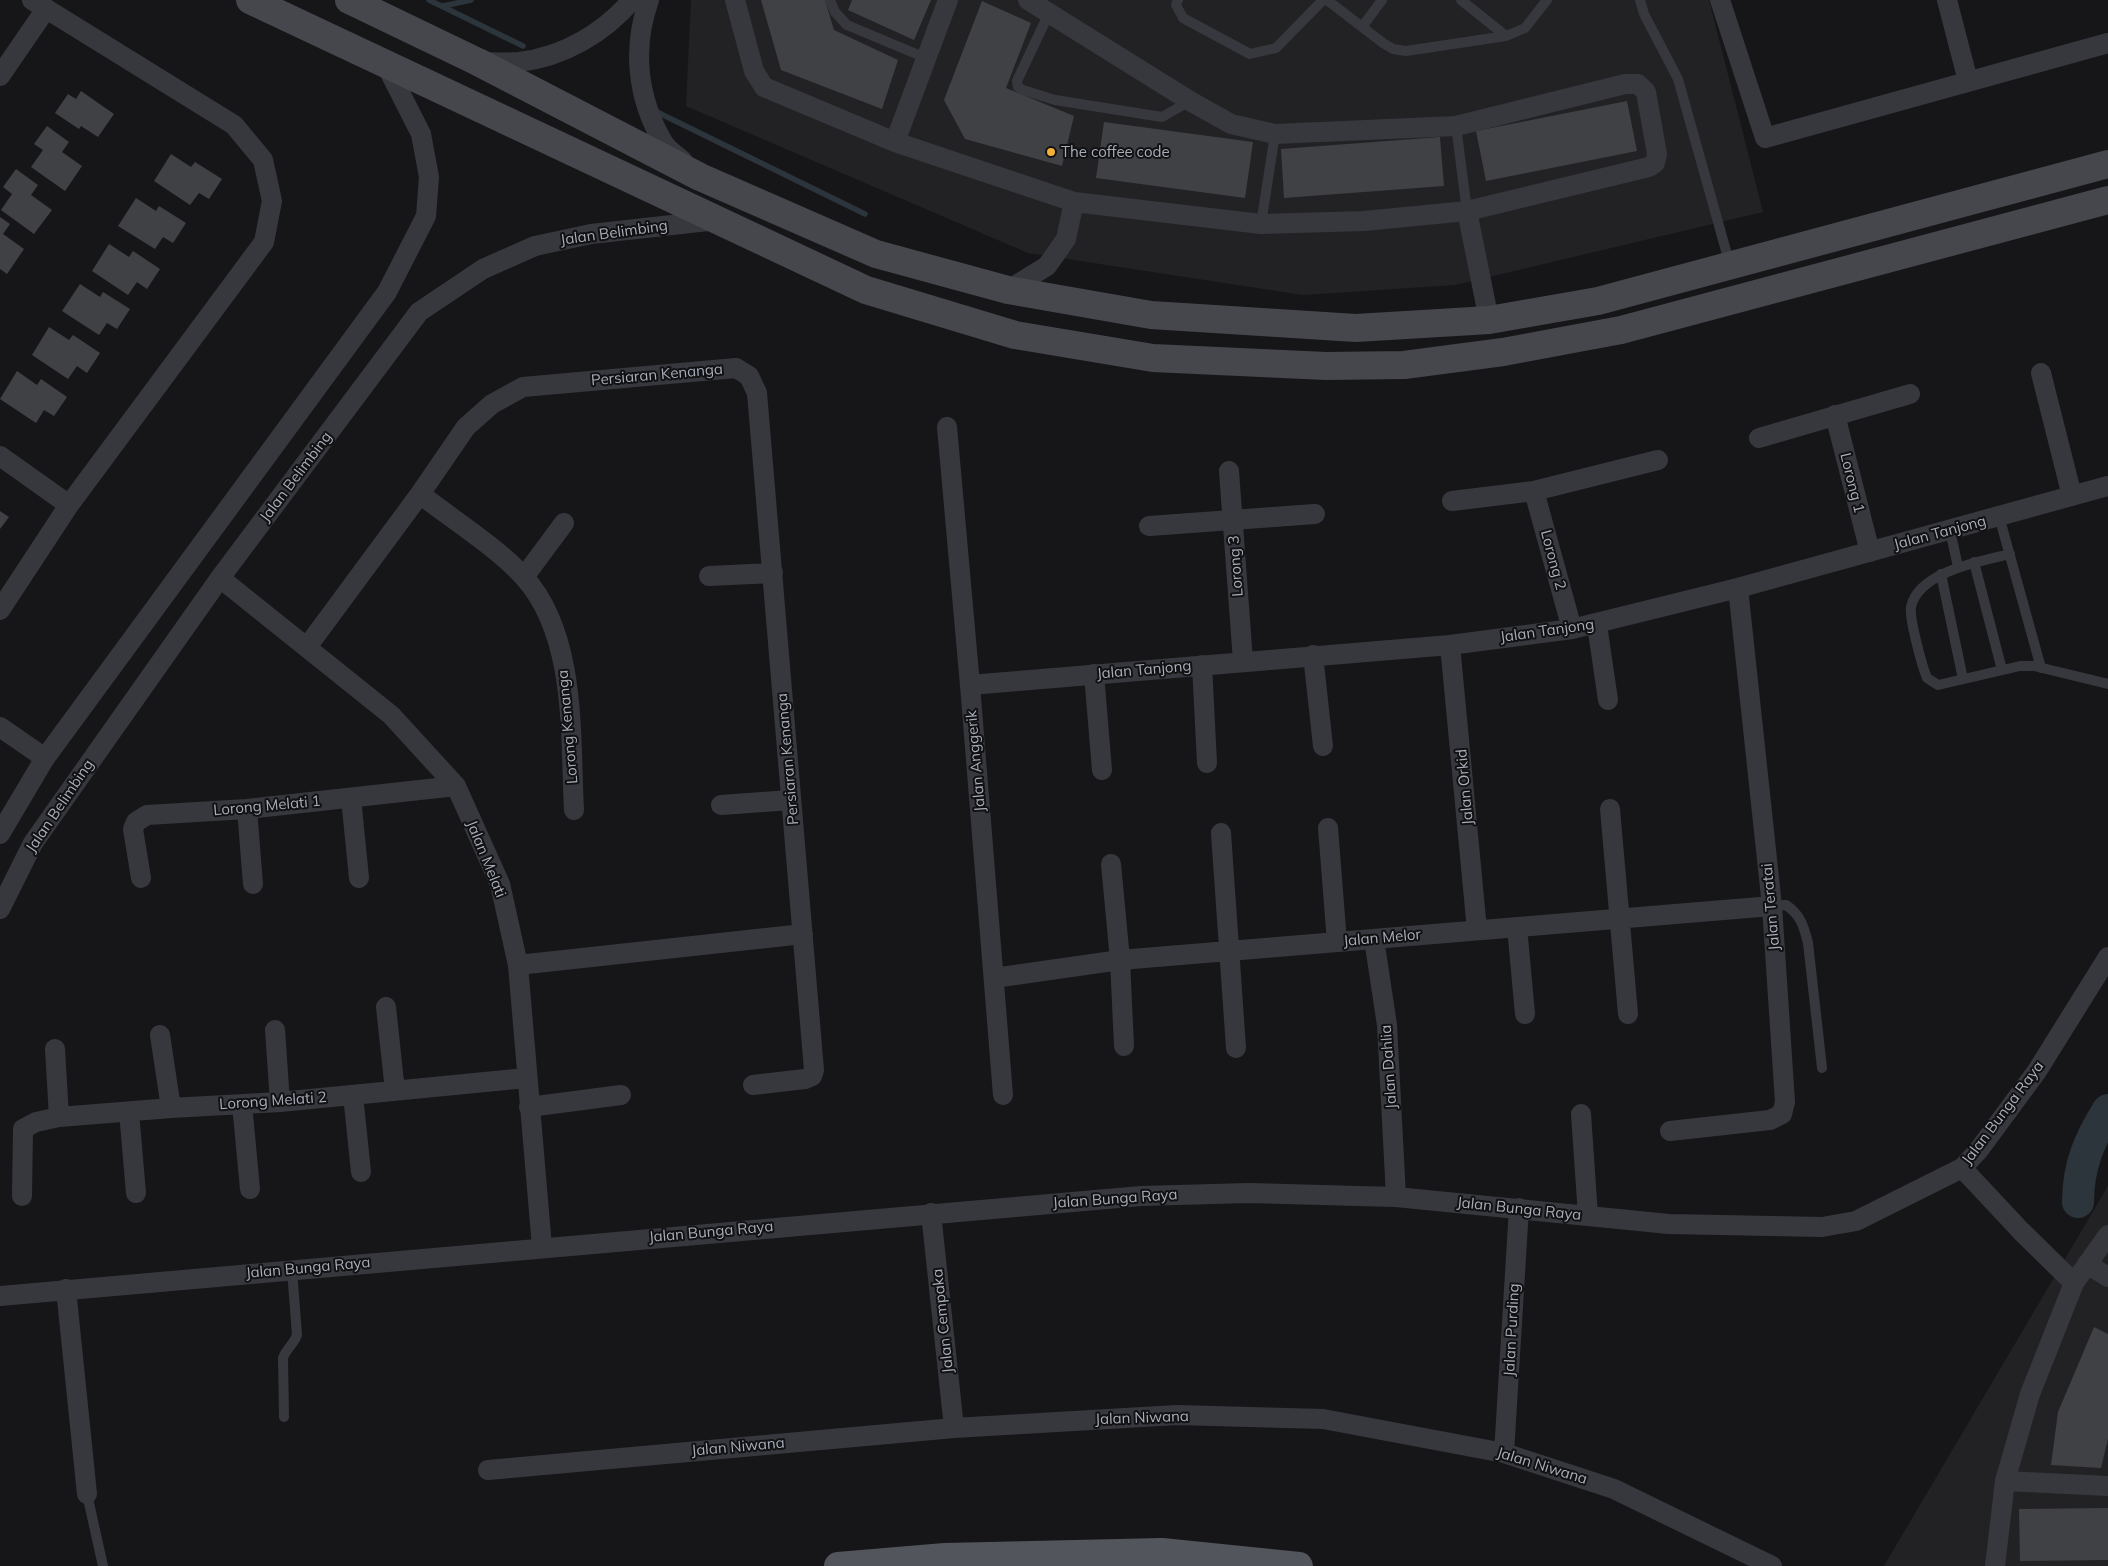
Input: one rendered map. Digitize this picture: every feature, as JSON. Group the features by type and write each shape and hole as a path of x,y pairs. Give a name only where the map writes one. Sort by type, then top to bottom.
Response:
{"main road":[{"path":"250,0 866,290 1015,335 1153,358 1326,366 1404,365 1503,352 1621,330 2103,205"},
{"path":"349,0 478,62 700,177 876,254 1008,290 1170,317 1356,328 1488,320 1598,301 2108,164"},
{"path":"838,1566 945,1557 1162,1552 1299,1566"}],"street":[{"path":"478,62 520,62 563,50 599,32 632,0"},
{"path":"649,0 640,23 638,50 639,80 664,143 700,177"},
{"path":"735,0 754,71 764,87 895,142 1074,202 1261,224 1364,221 1466,211 1655,163 1657,154 1646,92 1638,84 1625,84 1456,126 1275,134 1231,124 1190,101 1028,0"},
{"path":"895,142 948,0"},
{"path":"1720,0 1765,138 2108,43"},
{"path":"1947,0 1968,81"},
{"path":"0,76 39,4 234,125 263,160 272,201 264,242 69,505 0,610"},
{"path":"0,834 45,758 386,292 413,245 426,216 429,176 421,134 386,65"},
{"path":"1008,290 1047,266 1066,239 1074,202"},
{"path":"1466,211 1488,320"},
{"name":"Jalan Belimbing","path":"0,909 33,843 220,578 419,312 483,269 535,246 591,234 717,220"},
{"name":"Persiaran Kenanga","path":"307,647 420,494 466,427 492,404 523,387 736,368 749,376 757,393 814,1070 812,1076 805,1079 753,1085"},
{"path":"2041,373 2072,496"},
{"path":"1759,438 1910,394"},
{"name":"Lorong 1","path":"1835,415 1870,552"},
{"name":"Jalan Anggerik","path":"947,427 1003,1096"},
{"path":"0,456 69,505"},
{"path":"1452,501 1534,491 1658,460"},
{"name":"Lorong 3","path":"1229,470 1243,661"},
{"name":"Jalan Tanjong","path":"970,685 1450,645 1572,629 1738,588 2108,486"},
{"name":"Lorong 2","path":"1534,491 1572,629"},
{"name":"Lorong Kenanga","path":"420,494 524,577 539,596 561,650 567,686 574,810"},
{"path":"1149,526 1315,514"},
{"path":"524,577 564,523"},
{"path":"710,576 773,573"},
{"name":"Jalan Melati","path":"220,578 391,715 456,786 500,884 518,965 526,1078 542,1247"},
{"name":"Jalan Teratai","path":"1670,1131 1770,1120 1782,1114 1785,1102 1772,906 1738,588"},
{"path":"1597,624 1608,700"},
{"name":"Jalan Orkid","path":"1450,645 1477,930"},
{"path":"1313,655 1323,746"},
{"path":"1202,665 1208,763"},
{"path":"1094,674 1102,770"},
{"path":"0,727 45,758"},
{"name":"Lorong Melati 1","path":"141,878 133,829 136,822 148,816 247,809 456,786"},
{"path":"351,798 359,878"},
{"path":"721,805 791,800"},
{"path":"247,809 253,884"},
{"path":"1610,809 1628,1014"},
{"path":"1328,828 1337,942"},
{"path":"1221,833 1236,1048"},
{"path":"1111,864 1120,960 1124,1046"},
{"name":"Jalan Melor","path":"994,978 1120,960 1772,906"},
{"path":"1517,927 1525,1014"},
{"path":"518,965 803,934"},
{"name":"Jalan Dahlia","path":"1374,939 1386,1025 1396,1196"},
{"name":"Jalan Bunga Raya","path":"0,1296 1141,1196 1249,1193 1396,1196 1669,1224 1822,1227 1856,1221 1962,1168 1978,1151 2037,1071 2108,957"},
{"path":"386,1006 395,1091"},
{"path":"275,1030 280,1102"},
{"path":"160,1035 171,1108"},
{"path":"55,1049 59,1117"},
{"name":"Lorong Melati 2","path":"22,1196 23,1129 36,1122 59,1117 280,1102 526,1078"},
{"path":"353,1095 361,1172"},
{"path":"529,1107 621,1095"},
{"path":"242,1104 250,1189"},
{"path":"130,1112 136,1193"},
{"path":"1581,1114 1588,1216"},
{"path":"1962,1168 2074,1282"},
{"name":"Jalan Purding","path":"1504,1453 1519,1208"},
{"name":"Jalan Cempaka","path":"931,1213 954,1428"},
{"path":"1995,1566 2005,1481 2030,1394 2074,1282 2108,1234"},
{"path":"2087,1264 2108,1278"},
{"path":"66,1289 87,1494"},
{"name":"Jalan Niwana","path":"488,1470 954,1428 1177,1415 1323,1419 1504,1453 1614,1489 1772,1566"},
{"path":"2005,1481 2108,1486"}],"lane":[{"path":"830,0 835,12 847,25 926,58"},
{"path":"1178,0 1176,5 1183,18 1250,54 1276,48 1323,0"},
{"path":"1327,0 1393,49 1406,51 1506,36 1525,28 1534,19 1547,0"},
{"path":"1362,27 1382,0"},
{"path":"1461,0 1506,36"},
{"path":"1640,0 1644,14 1678,79 1731,266"},
{"path":"1049,13 1017,81 1018,87 1055,100 1162,116 1190,101"},
{"path":"1456,126 1466,211"},
{"path":"1261,224 1275,134"},
{"path":"1999,516 2040,668"},
{"path":"1950,530 1958,568"},
{"path":"2010,554 1974,562 1940,574 1917,593 1911,607 1922,664 1927,678 1938,685 2020,666 2040,668 2108,684"},
{"path":"1974,562 2002,670"},
{"path":"1940,574 1963,679"},
{"path":"1772,906 1786,905 1798,915 1804,924 1808,943 1822,1068"},
{"path":"284,1417 284,1358 285,1352 295,1341 297,1334 292,1270"},
{"path":"87,1494 103,1566"}],"shaded area":[{"path":"691,0 1709,0 1763,212 1455,285 1303,295 1028,253 686,106"},
{"path":"2108,1186 2108,1566 1884,1566"}],"building":[{"path":"761,0 825,0 834,30 898,60 882,109 781,70"},
{"path":"852,0 931,0 914,40 848,10"},
{"path":"982,1 1031,23 1006,88 1074,116 1062,166 965,139 944,100"},
{"path":"81,91 114,114 98,137 81,126 79,129 55,113 68,94 76,99"},
{"path":"1627,101 1637,151 1486,181 1476,131"},
{"path":"1104,122 1253,142 1245,198 1096,178"},
{"path":"47,126 69,142 62,152 82,166 65,191 31,167 43,150 34,144"},
{"path":"1440,137 1444,186 1284,198 1281,149"},
{"path":"171,154 191,167 195,162 222,179 209,199 199,193 190,205 154,181"},
{"path":"16,169 38,185 31,195 52,210 34,234 1,210 12,194 3,187"},
{"path":"136,198 156,211 159,206 186,223 173,243 163,237 155,249 118,226"},
{"path":"0,217 10,224 3,234 24,249 7,274 0,269"},
{"path":"109,244 129,257 133,251 160,269 147,289 137,282 128,295 92,271"},
{"path":"80,284 100,297 103,292 130,309 117,329 107,323 99,335 62,311"},
{"path":"49,327 69,340 73,335 100,353 87,373 77,366 68,379 32,355"},
{"path":"17,371 37,385 41,379 67,397 54,416 44,410 36,423 0,399"},
{"path":"0,511 9,517 0,529"},
{"path":"2094,1327 2108,1334 2108,1439 2101,1468 2051,1465 2058,1412"},
{"path":"2108,1508 2108,1560 2020,1561 2019,1509"}],"waterway":[{"path":"429,0 523,46"},
{"path":"443,6 471,0"},
{"path":"655,111 865,214"},
{"path":"2078,1202 2082,1165 2095,1132 2108,1110"}],"place":[{"name":"The coffee code","path":"1051,152"}]}
